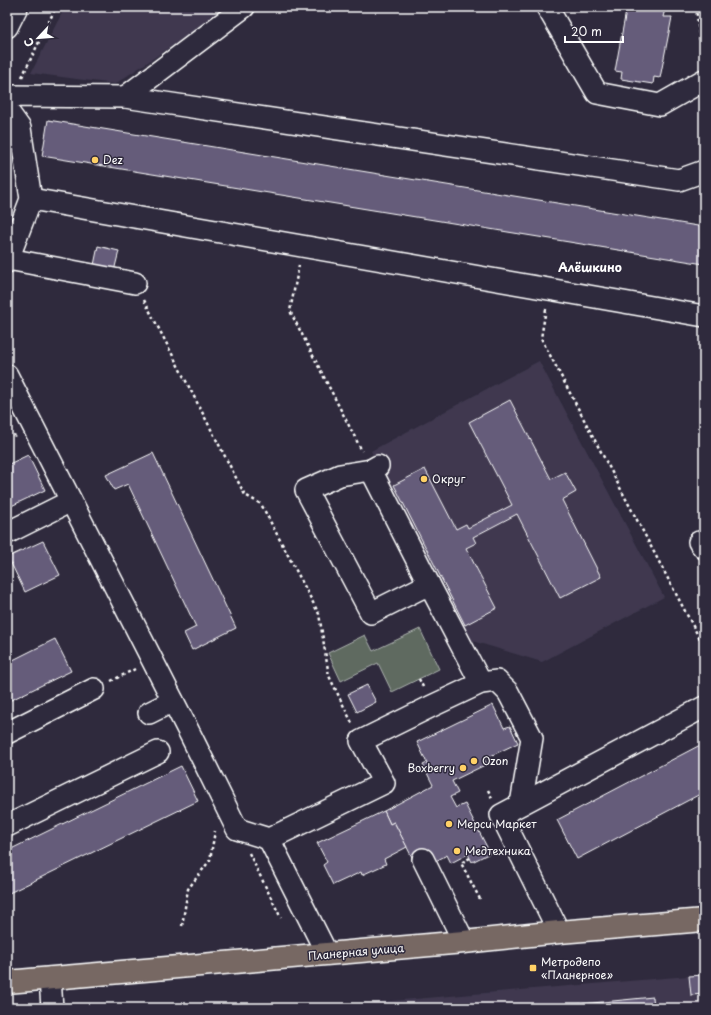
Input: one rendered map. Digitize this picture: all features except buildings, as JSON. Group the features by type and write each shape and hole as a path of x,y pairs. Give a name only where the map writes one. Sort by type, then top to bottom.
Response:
{"main road":[{"name":"Планерная улица","path":"7,982 704,920"}],"lane":[{"path":"7,27 17,7"},
{"path":"125,97 244,7"},
{"path":"547,7 598,93 660,105 704,80"},
{"path":"135,283 8,260 31,199 20,128 9,101 125,97 679,180 704,171"},
{"path":"31,199 704,316"},
{"path":"7,375 237,829 269,839 384,783 361,741 481,683 497,681 508,692 532,738 521,804"},
{"path":"429,584 371,613 306,490 340,475 375,468 429,584 481,683"},
{"path":"7,533 71,501"},
{"path":"7,733 94,689"},
{"path":"149,713 173,701"},
{"path":"560,932 501,815 704,707"},
{"path":"7,826 158,752"},
{"path":"269,839 327,954"},
{"path":"423,859 464,942"},
{"path":"50,978 52,1008"}],"path":[{"path":"9,101 56,7"},
{"path":"696,7 700,42 704,53"},
{"path":"303,246 290,311 375,468"},
{"path":"135,283 245,495 261,504 319,614 329,676 361,741"},
{"path":"550,290 541,338 704,648"},
{"path":"94,689 152,660"},
{"path":"182,926 188,889 210,860 216,829"},
{"path":"237,829 281,918"},
{"path":"470,858 461,863 481,901"}],"shaded area":[{"path":"65,7 211,7 217,16 115,84 31,73"},
{"path":"539,361 664,597 542,662 469,640 371,451"},
{"path":"420,629 439,669 392,692 378,663 341,681 328,653 365,635 373,651"},
{"path":"704,975 704,1008 308,1008 689,976"}],"place":[{"name":"Dez","path":"95,160"},
{"name":"Округ","path":"424,479"},
{"name":"Ozon","path":"474,761"},
{"name":"Boxberry","path":"463,768"},
{"name":"Мерси Маркет","path":"449,824"},
{"name":"Медтехника","path":"457,851"},
{"name":"Метродепо «Планерное»","path":"533,968"}],"district":[{"name":"Алёшкино","path":"590,268"}]}
